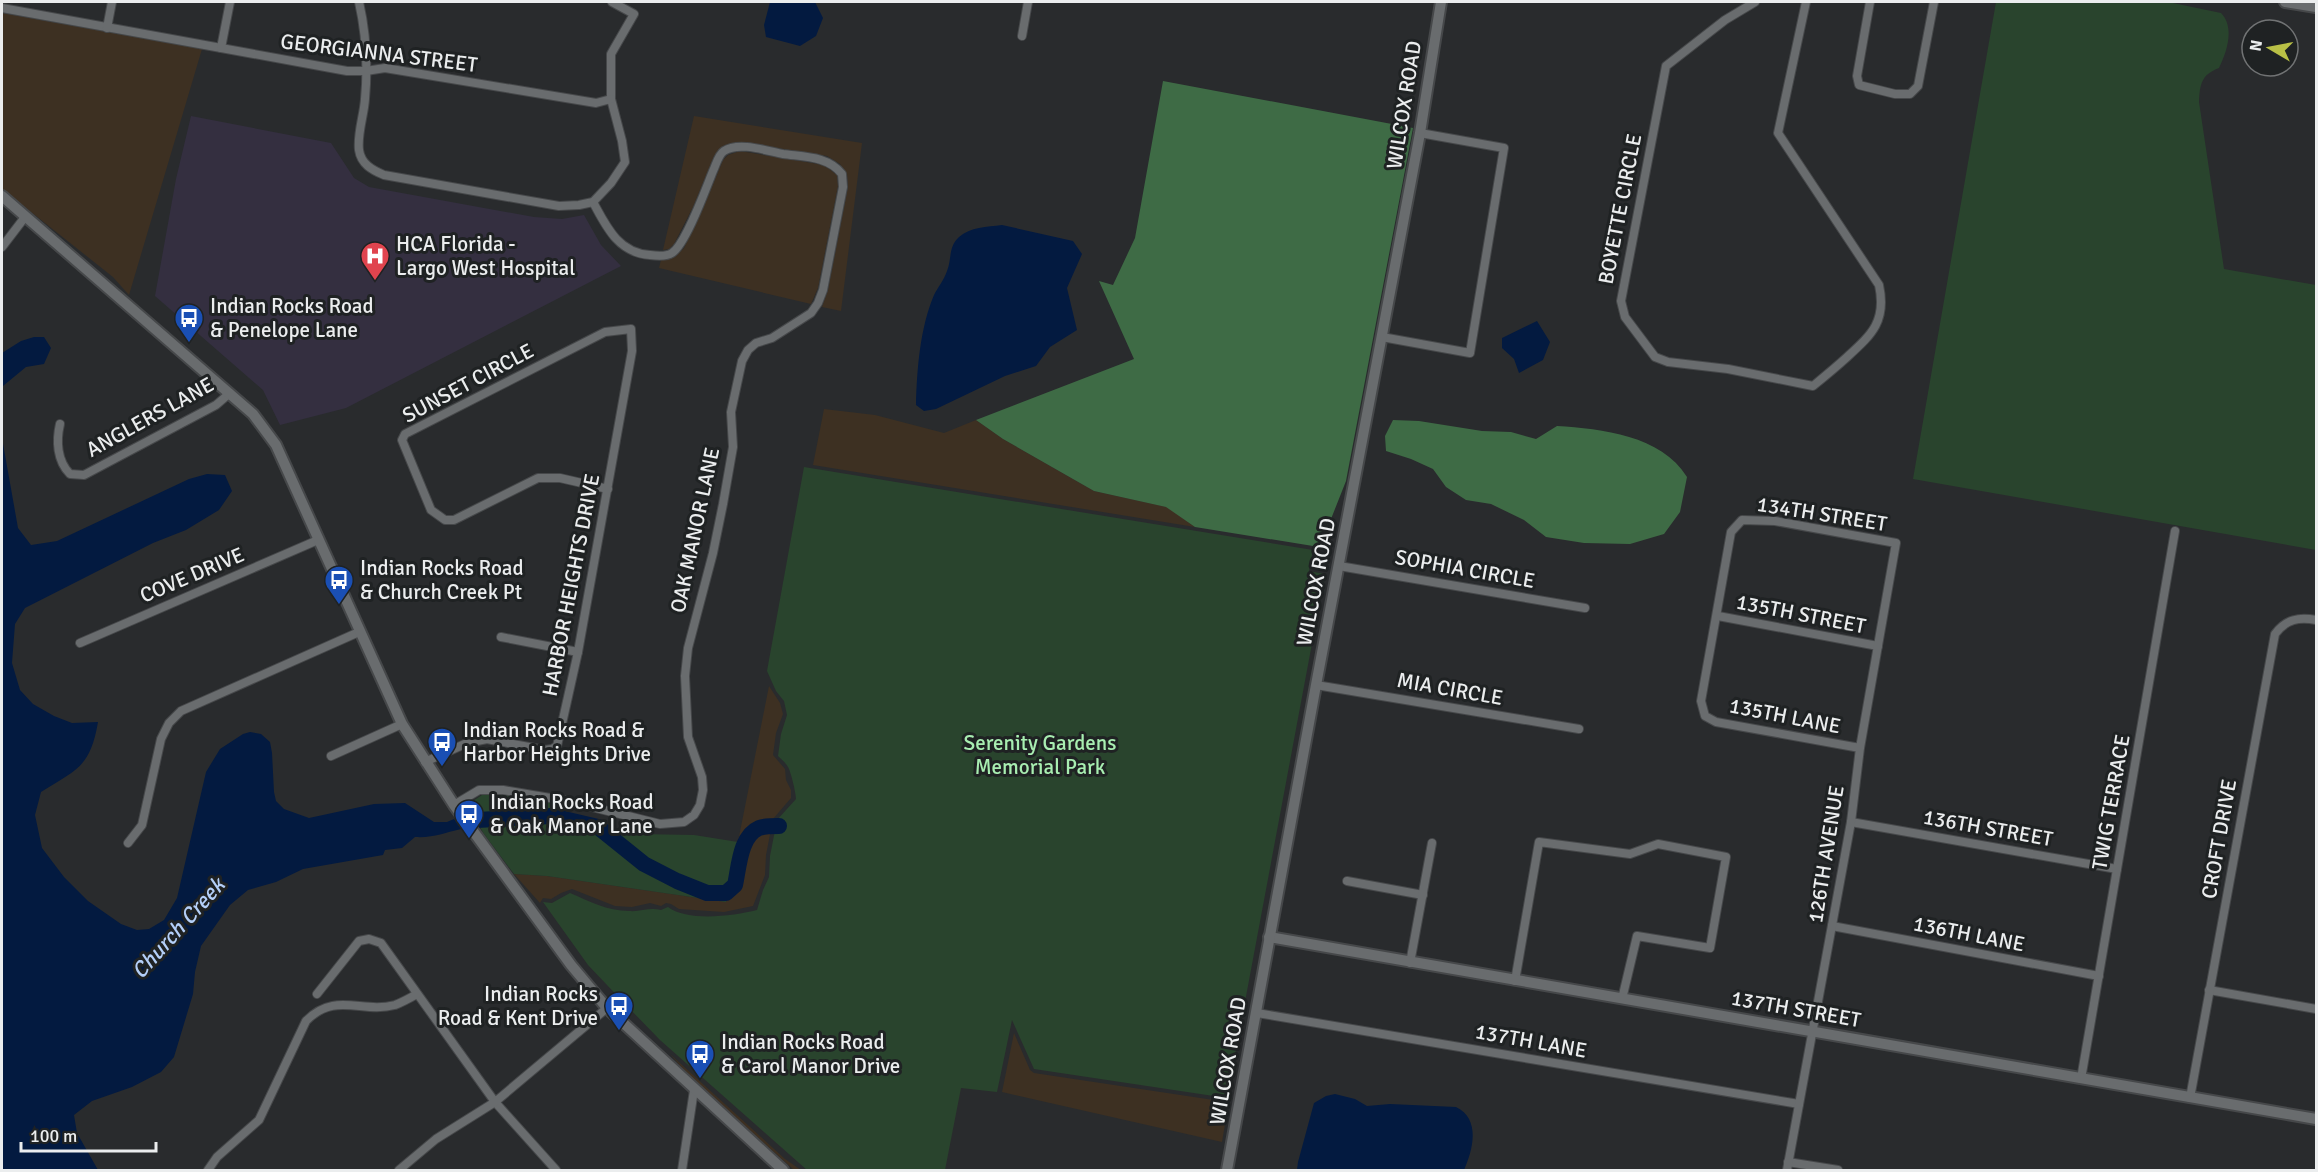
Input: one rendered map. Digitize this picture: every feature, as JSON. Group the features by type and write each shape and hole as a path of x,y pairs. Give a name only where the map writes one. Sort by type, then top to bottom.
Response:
{"street":[{"path":"107,28 112,2"},
{"path":"221,48 230,2"},
{"path":"358,2 366,43 366,71 359,150 364,163 372,170 384,175 559,206 579,205 593,201 611,183 625,162 611,99 611,54 634,14 612,2"},
{"path":"1022,36 1028,2"},
{"name":"WILCOX ROAD","path":"1227,1170 1420,134 1441,2"},
{"name":"BOYETTE CIRCLE","path":"1755,2 1725,20 1666,66 1621,301 1625,317 1655,357 1668,362 1728,369 1813,386 1872,334 1880,317 1882,301 1879,285 1778,133 1806,2"},
{"path":"1870,2 1857,75 1859,85 1895,94 1910,94 1918,86 1934,2"},
{"path":"2285,2 2316,7"},
{"name":"GEORGIANNA STREET","path":"2,8 346,71 385,68 597,103 611,99"},
{"path":"1382,338 1470,353 1504,147 1420,134"},
{"name":"OAK MANOR LANE","path":"454,804 479,790 503,790 568,801 660,824 684,822 700,805 703,790 702,777 688,737 686,707 688,648 713,553 723,504 733,447 732,412 742,361 756,343 772,338 791,327 811,313 818,303 823,290 843,187 842,174 826,160 740,146 724,151 679,246 671,254 661,256 646,255 621,245 610,235 593,201"},
{"path":"2,196 253,414 276,445 402,724 454,804 571,965 607,1008 783,1170"},
{"path":"2,247 25,217"},
{"name":"HARBOR HEIGHTS DRIVE","path":"425,762 467,743 487,739 545,750 552,749 560,740 608,489 632,351 632,329"},
{"name":"SUNSET CIRCLE","path":"608,489 560,478 538,478 454,520 445,520 431,510 402,440 405,434 605,332 632,329"},
{"name":"ANGLERS LANE","path":"60,424 57,438 61,462 70,474 84,475 216,405 230,393"},
{"name":"134TH STREET","path":"1718,616 1731,532 1742,520 1776,521 1896,543"},
{"name":"TWIG TERRACE","path":"2081,1079 2175,531"},
{"name":"COVE DRIVE","path":"80,643 318,540"},
{"name":"126TH AVENUE","path":"1787,1166 1851,822 1860,748 1896,543"},
{"name":"SOPHIA CIRCLE","path":"1339,566 1585,608"},
{"name":"135TH STREET","path":"1718,616 1878,646"},
{"name":"135TH LANE","path":"1718,616 1701,700 1705,716 1716,722 1860,748"},
{"name":"CROFT DRIVE","path":"2190,1098 2275,634 2288,621 2306,618 2316,620"},
{"path":"128,843 142,825 161,739 169,723 181,711 359,632"},
{"path":"501,637 578,652"},
{"name":"MIA CIRCLE","path":"1316,685 1579,729"},
{"path":"332,756 402,724"},
{"name":"136TH STREET","path":"1851,822 2117,869"},
{"path":"1515,981 1539,842 1630,854 1658,844 1726,857 1710,948 1637,936 1622,999"},
{"path":"1410,963 1432,843"},
{"path":"1347,881 1423,895"},
{"name":"136TH LANE","path":"1832,926 2099,976"},
{"name":"137TH STREET","path":"1269,937 2316,1119"},
{"path":"317,994 359,941 369,939 381,944 495,1102 556,1170"},
{"path":"2210,990 2316,1009"},
{"path":"208,1170 217,1156 259,1120 306,1021 315,1011 330,1005 394,1005 417,994"},
{"path":"399,1170 436,1139 495,1102 607,1008"},
{"name":"137TH LANE","path":"1257,1013 1799,1104"},
{"path":"682,1170 694,1090"},
{"path":"544,1170 546,1160"},
{"path":"1787,1166 1838,1170"}],"shaded area":[{"path":"2,13 202,49 129,295 113,277 2,189"},
{"name":"HCA Florida - Largo West Hospital","path":"191,116 331,143 354,178 369,187 534,217 562,219 584,215 601,245 621,266 346,408 280,425 263,390 155,296 176,179"},
{"path":"694,116 862,143 841,311 822,307 828,290 848,187 847,174 840,164 827,156 740,142 723,146 714,156 693,207 674,244 669,249 663,250"},
{"path":"740,151 824,165 837,175 838,186 818,288 811,304 659,268 661,260 675,257 684,248 723,160 728,155"},
{"path":"824,409 875,415 944,433 976,420 1003,439 1094,491 1167,507 1195,527 813,465"},
{"path":"769,686 780,703 783,714 776,733 773,755 785,769 791,798 773,819 766,855 765,875 753,906 724,912 679,909 666,903 661,906 650,903 632,907 615,906 572,889 551,899 543,898 540,903 514,874 547,876 726,902"},
{"path":"1014,1033 1030,1070 1034,1073 1227,1102 1229,1100 1222,1142 1002,1092"},
{"path":"670,1054 785,1159 801,1170 794,1170 691,1078"}],"green space":[{"path":"1996,2 2168,2 2221,13 2225,19 2229,32 2225,55 2219,68 2205,77 2200,90 2199,102 2224,269 2316,285 2316,550 1913,479"},
{"path":"1163,81 1413,128 1346,481 1316,557 1317,551 1313,546 1195,527 1166,507 1094,491 1003,439 976,420 1134,359 1099,281 1113,285 1135,238"},
{"path":"1393,420 1419,421 1482,431 1511,432 1536,439 1557,426 1593,429 1629,437 1662,452 1676,463 1687,477 1680,512 1664,534 1630,544 1584,543 1546,537 1524,520 1491,504 1466,500 1446,487 1433,469 1386,451 1385,436"},
{"name":"Serenity Gardens Memorial Park","path":"804,467 1313,550 1309,571 1325,574 1227,1098 1034,1069 1012,1020 997,1092 961,1088 945,1170 807,1170 660,1040 588,965 543,902 552,903 570,893 598,905 621,911 661,910 668,907 687,915 711,916 757,910 769,877 770,856 777,820 796,799 789,770 778,756 787,715 784,701 776,691 767,671"},
{"path":"482,795 503,795 558,804 568,818 600,829 636,834 694,835 738,842 726,902 547,876 514,874 484,834 467,805"}],"water":[{"path":"770,2 815,2 823,18 816,36 800,46 766,37 764,25"},
{"path":"1002,225 1073,241 1082,254 1067,288 1077,330 1050,347 1036,366 1005,376 936,409 924,411 916,405 922,335 934,295 947,271 953,245 968,231"},
{"path":"1537,321 1550,342 1543,360 1519,373 1514,359 1502,348 1502,338"},
{"path":"44,337 51,348 44,364 26,367 3,386 2,390 2,353 21,341"},
{"path":"2,438 18,528 31,545 57,541 189,479 207,474 225,475 232,491 219,510 186,530 153,543 25,608 15,624 12,663 20,690 33,704 54,716 72,723 98,722 91,749 86,758 73,772 41,792 35,815 42,848 64,877 88,901 121,924 137,930 149,929 164,920 177,898 206,772 220,749 250,732 261,734 270,742 274,792 276,801 284,809 309,818 374,804 405,803 434,822 447,822 454,819 461,829 433,836 415,837 402,848 385,850 383,855 303,869 276,882 248,890 230,905 201,946 193,994 174,1057 161,1072 132,1087 92,1101 74,1115 77,1133 98,1170 2,1170"},
{"path":"1335,1094 1355,1099 1367,1106 1390,1104 1456,1107 1464,1112 1472,1127 1472,1144 1464,1170 1297,1170 1314,1103"}],"waterway":[{"name":"Church Creek","path":"477,820 551,816 598,827 644,864 707,893 726,893 735,885 741,853 753,832 761,827 779,826"}],"place":[{"name":"HCA Florida - Largo West Hospital","path":"375,282"},
{"name":"Indian Rocks Road & Penelope Lane","path":"189,344"},
{"name":"Indian Rocks Road & Church Creek Pt","path":"339,606"},
{"name":"Indian Rocks Road & Harbor Heights Drive","path":"442,768"},
{"name":"Indian Rocks Road & Oak Manor Lane","path":"469,840"},
{"name":"Indian Rocks Road & Kent Drive","path":"619,1032"},
{"name":"Indian Rocks Road & Carol Manor Drive","path":"700,1080"}]}
